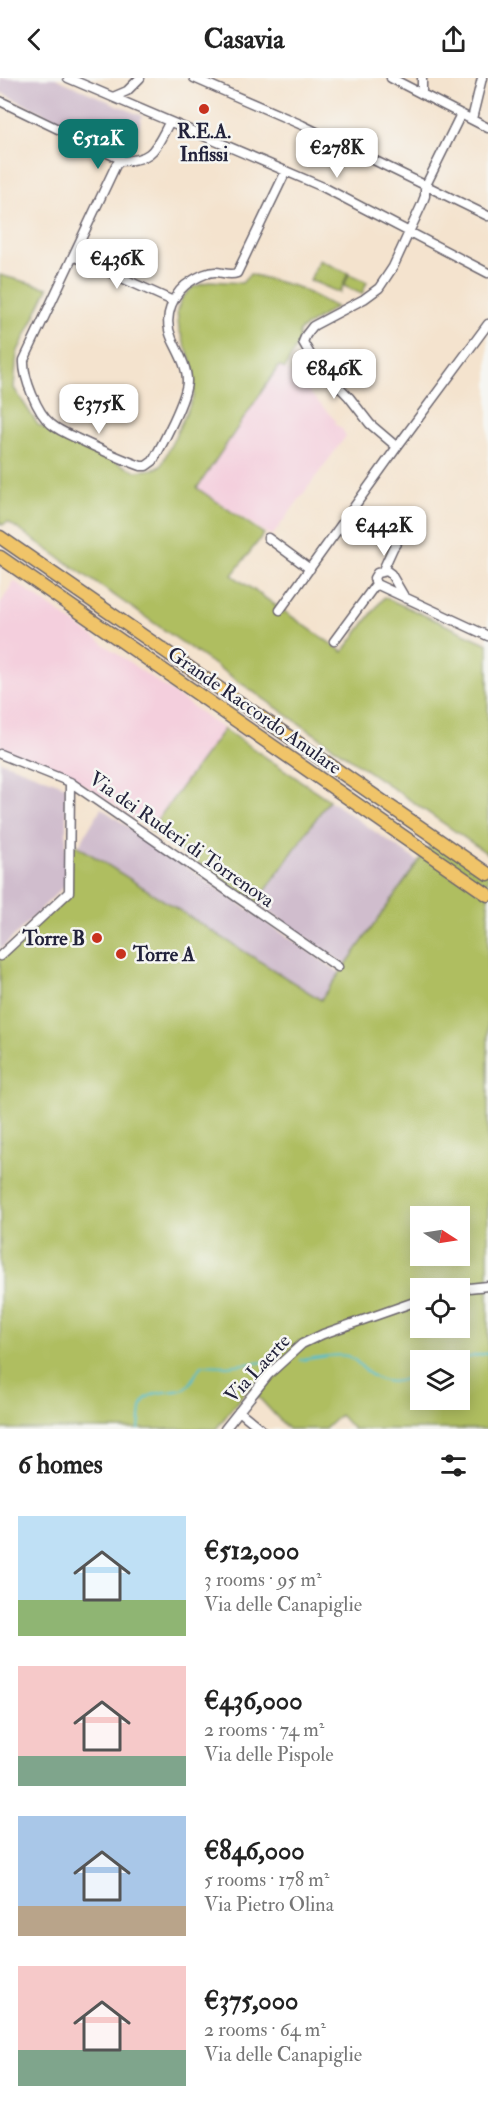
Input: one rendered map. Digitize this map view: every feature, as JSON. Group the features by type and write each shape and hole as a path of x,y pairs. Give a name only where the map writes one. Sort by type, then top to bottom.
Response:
{"highway":[{"name":"Grande Raccordo Anulare","path":"0,537 488,874"},
{"name":"Grande Raccordo Anulare","path":"0,557 488,895"}],"street":[{"path":"68,78 84,81 169,123 345,198 488,273"},
{"path":"113,97 127,91 140,78"},
{"path":"194,78 309,129 488,216"},
{"path":"391,78 488,128"},
{"path":"422,78 422,94"},
{"path":"472,119 482,78"},
{"path":"0,101 122,160 136,160 150,155 169,123"},
{"path":"397,447 370,424 349,397 314,361 304,345 304,339 313,327 377,290 393,267 425,198 425,187 461,114"},
{"path":"122,160 116,165 26,355 24,367 41,411 52,425 103,451 141,466 149,464 155,458 187,387 185,368 169,327 173,301 186,284 202,275 216,272 232,275 237,273 286,171"},
{"path":"73,256 173,301"},
{"path":"280,610 488,324"},
{"path":"376,584 374,576 383,570 393,548 414,516"},
{"path":"268,538 310,569"},
{"path":"383,570 391,574 405,598"},
{"path":"376,584 488,636"},
{"path":"334,641 376,584"},
{"name":"Via dei Ruderi di Torrenova","path":"0,754 70,782 338,967"},
{"path":"0,956 69,892 70,782"},
{"path":"470,1288 488,1286"},
{"name":"Via Laerte","path":"225,1429 277,1365 308,1340 410,1304"},
{"path":"239,1411 261,1429"}],"shaded area":[{"path":"0,78 55,78 142,116 131,156 0,92"},
{"path":"279,366 291,373 336,421 335,424 346,436 272,536 197,488"},
{"path":"14,581 224,729 150,830 62,770 0,749 0,604"},
{"path":"0,761 66,786 66,884 0,950"},
{"path":"329,800 419,862 346,965 257,903"},
{"path":"101,808 340,973 321,1000 78,847"}],"green space":[{"path":"319,260 348,273 340,293 310,280"},
{"path":"250,274 297,287 336,307 299,331 299,340 285,369 279,366 197,488 264,534 232,575 343,652 384,597 488,644 488,854 8,522 2,525 0,523 0,275 48,288 17,353 14,388 38,425 135,471 161,466 194,396 194,369 179,329 177,311 182,298 193,287 211,281 242,283"},
{"path":"349,274 367,282 362,294 344,286"},
{"path":"224,729 329,800 257,903 150,830"},
{"path":"435,838 488,874 488,1429 353,1429 340,1415 325,1429 288,1429 249,1387 216,1429 0,1429 0,957 69,892 70,841 321,1000"}],"waterway":[{"path":"470,1357 488,1353"},
{"path":"300,1360 342,1355 355,1360 372,1375 385,1381 399,1381 410,1377"},
{"path":"139,1429 141,1408 145,1399 154,1394 184,1389 202,1365 226,1366 265,1362"}],"place":[{"name":"R.E.A. Infissi","path":"204,109"},
{"name":"Torre B","path":"97,938"},
{"name":"Torre A","path":"121,954"}]}
